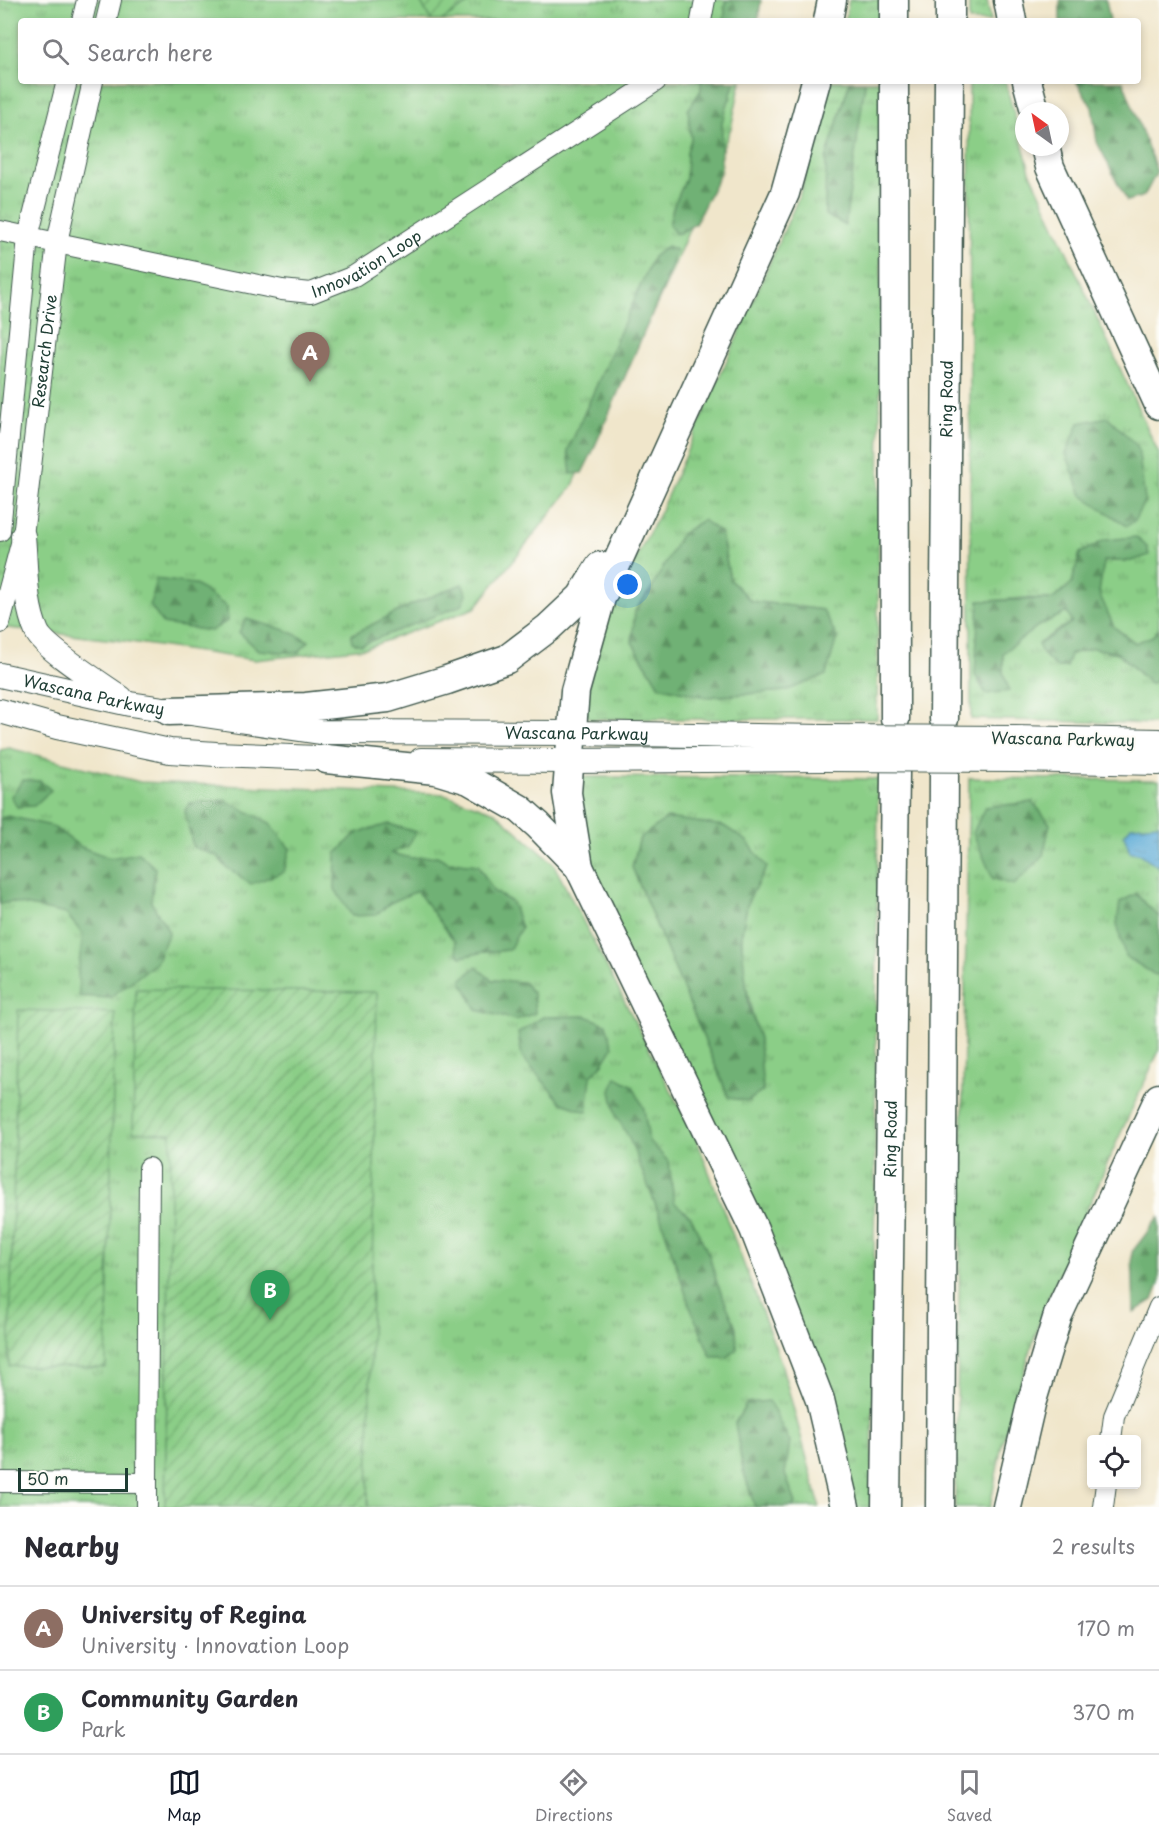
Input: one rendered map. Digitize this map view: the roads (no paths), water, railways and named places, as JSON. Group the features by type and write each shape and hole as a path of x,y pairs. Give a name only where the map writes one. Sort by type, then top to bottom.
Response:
{"highway":[{"path":"829,18 832,0"},
{"path":"894,0 894,18"},
{"path":"950,0 950,18"},
{"path":"1008,0 1011,18"},
{"path":"815,84 785,193 601,598 575,691 567,793 579,867 753,1229 820,1400 845,1507"},
{"path":"894,84 896,719"},
{"name":"Ring Road","path":"944,719 949,84"},
{"path":"1028,84 1033,102"},
{"path":"1047,156 1050,167 1159,405"},
{"path":"169,711 306,707 388,698 507,659 548,628 581,597 654,480"},
{"path":"326,759 436,770 469,780 520,809 579,867"},
{"name":"Ring Road","path":"886,1507 895,772"},
{"path":"940,1507 944,772"},
{"path":"1007,1507 1031,1404 1059,1315 1159,1098"}],"main road":[{"path":"12,533 28,603 38,634 59,654 130,704"},
{"name":"Wascana Parkway","path":"0,675 169,711 320,732 571,733 824,748 1015,749 1159,741"},
{"name":"Wascana Parkway","path":"0,711 57,727 170,751 326,759 569,761 824,748"},
{"name":"Wascana Parkway","path":"1015,749 1159,764"}],"street":[{"path":"83,18 87,0"},
{"path":"107,18 111,0"},
{"path":"701,18 705,0"},
{"name":"Research Drive","path":"12,533 28,237 66,84"},
{"name":"Research Drive","path":"0,623 57,242 92,84"},
{"name":"Innovation Loop","path":"0,231 282,290 311,293 354,276 651,84"},
{"path":"147,1507 149,1168"},
{"path":"1112,1435 1114,1416 1159,1307"},
{"path":"0,1482 147,1483"},
{"path":"1103,1507 1105,1489"}],"water":[{"path":"1159,824 1159,867 1139,853 1130,852 1124,835 1131,826"}],"place":[{"name":"University of Regina","path":"310,382"},
{"name":"Community Garden","path":"270,1320"}]}
